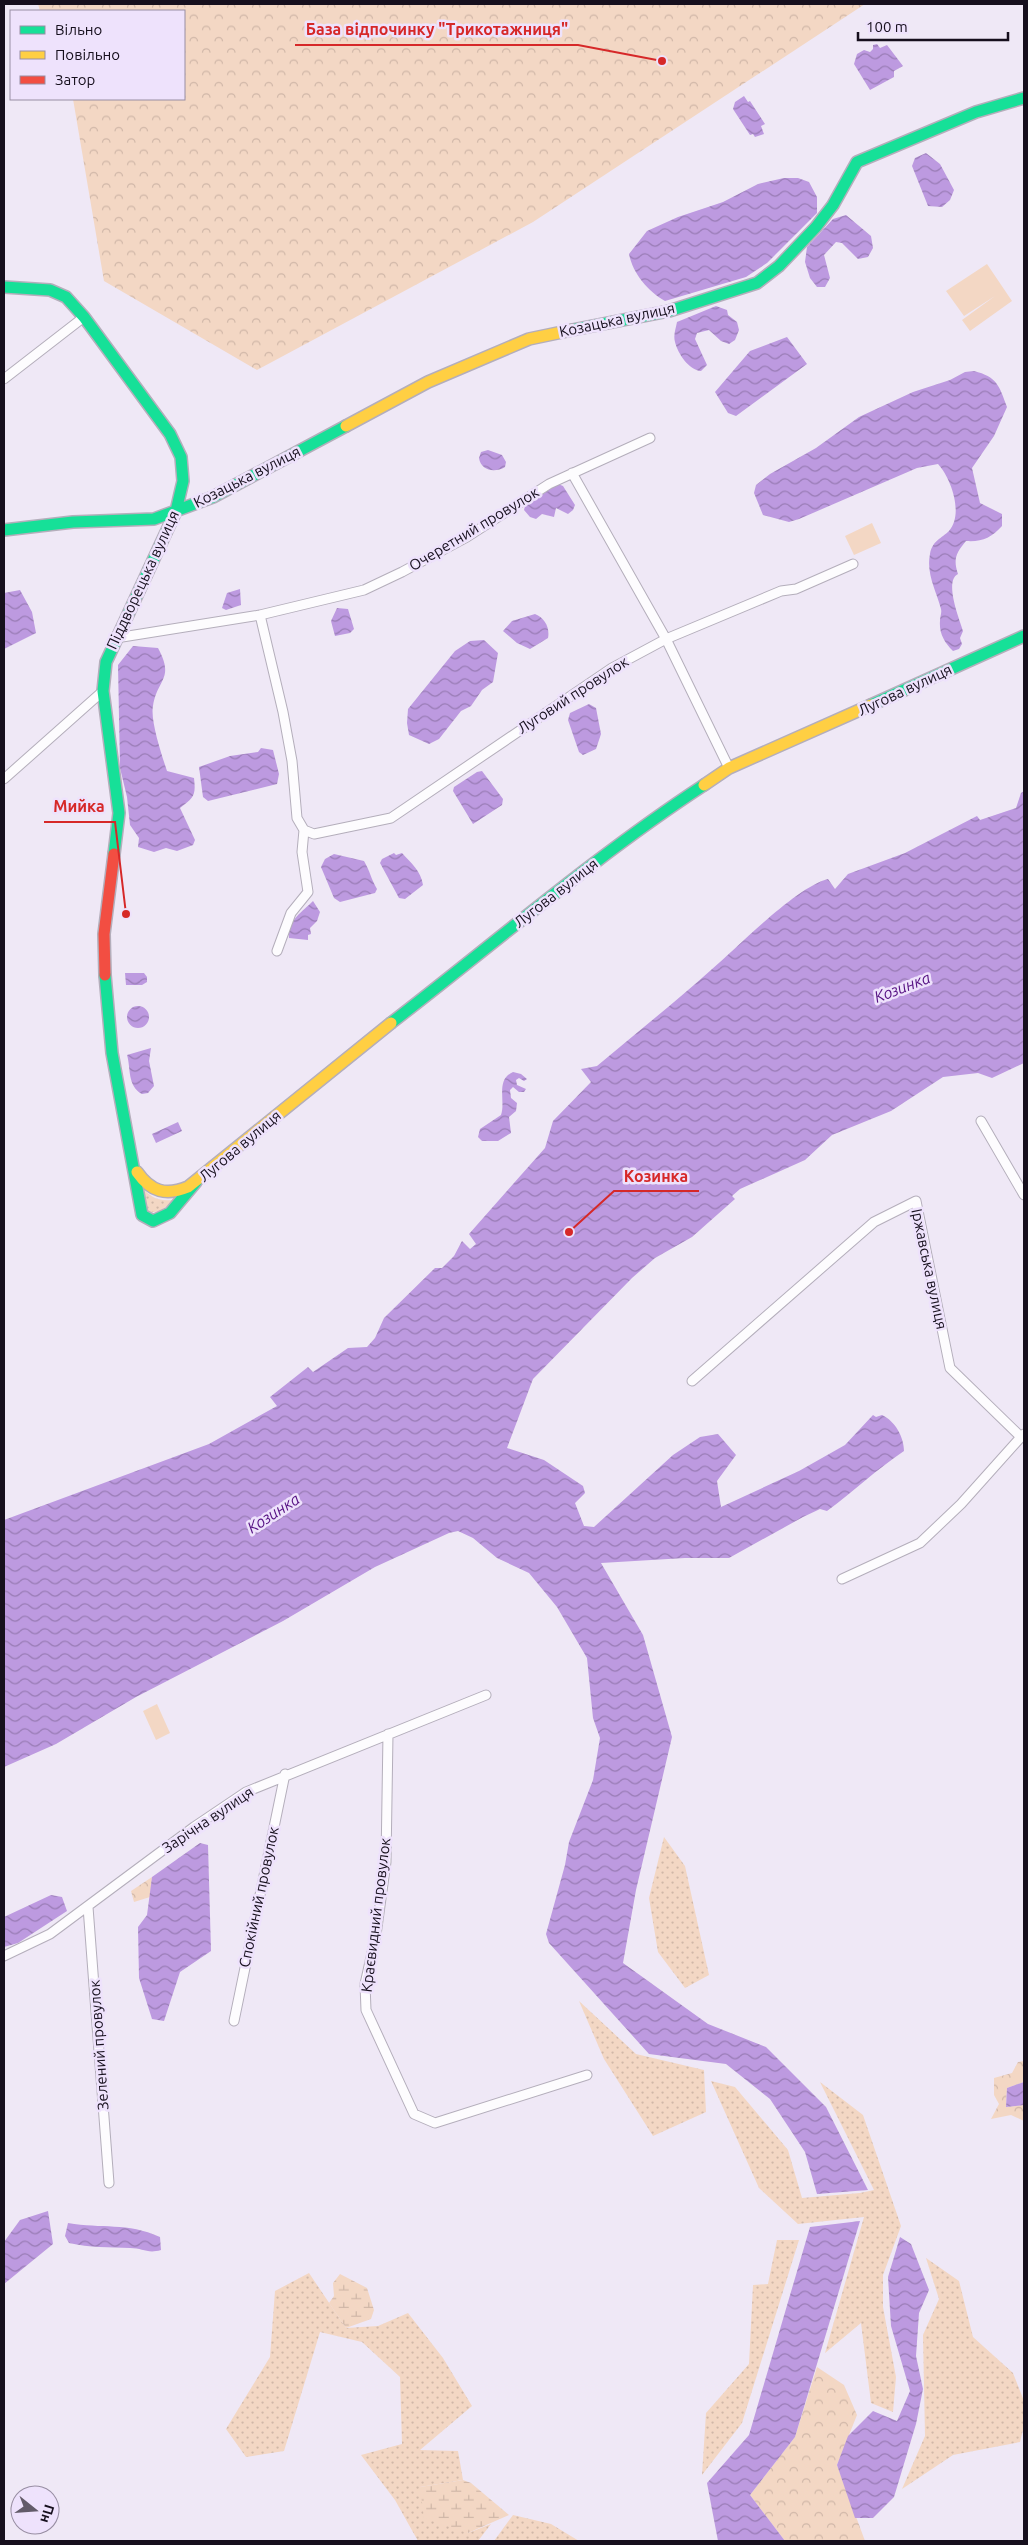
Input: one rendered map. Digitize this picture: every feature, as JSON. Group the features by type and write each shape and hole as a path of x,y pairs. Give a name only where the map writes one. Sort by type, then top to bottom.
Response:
{"street":[{"name":"Козацька вулиця","path":"4,530 74,522 154,519 214,496 428,382 529,339 669,311 757,283 779,266 816,227 833,205 857,162 976,112 1024,98"},
{"name":"Піддворецька вулиця","path":"4,287 50,290 66,297 84,317 170,434 181,457 183,481 176,511 106,662 104,691 119,813 104,934 105,973 112,1053 135,1170 141,1212 144,1218 150,1221 159,1220 170,1213 196,1182"},
{"path":"4,379 84,317"},
{"name":"Очеретний провулок","path":"116,638 260,615 364,590 467,537 521,501 572,473 650,438"},
{"path":"572,473 666,638 729,768"},
{"name":"Луговий провулок","path":"304,830 314,834 392,818 560,702 612,668 666,638 781,591 796,589 852,564"},
{"path":"260,615 286,731 297,818 304,830 302,852 308,892 291,913 277,951"},
{"name":"Лугова вулиця","path":"135,1170 146,1185 161,1194 182,1190 196,1182 362,1045 466,965 563,885 670,807 729,768 1024,636"},
{"path":"4,779 104,691"},
{"path":"981,1121 1024,1195"},
{"name":"Іржавська вулиця","path":"692,1381 874,1222 916,1201 950,1368 1023,1436"},
{"path":"842,1579 920,1543 961,1504 1023,1436"},
{"name":"Зарічна вулиця","path":"4,1956 50,1934 194,1827 246,1792 285,1774 486,1695"},
{"name":"Краєвидний провулок","path":"388,1734 386,1862 376,1935 365,1984 366,2010 414,2114 435,2123 587,2075"},
{"name":"Спокійний провулок","path":"234,2021 285,1774"},
{"name":"Зелений провулок","path":"88,1907 109,2183"}],"green space":[{"path":"38,4 865,4 533,222 257,370 104,281 73,100 185,100 185,10 40,10"},
{"path":"987,264 1012,301 970,331 962,320 995,296 964,316 946,291"},
{"path":"872,523 881,543 854,555 845,536"},
{"path":"140,1185 152,1196 161,1200 177,1199 160,1211 148,1213"},
{"path":"157,1704 170,1733 156,1740 143,1711"},
{"path":"664,1837 685,1866 709,1975 685,1988 658,1952 649,1898"},
{"path":"152,1877 150,1897 134,1902 131,1891"},
{"path":"579,2001 636,2054 704,2070 706,2112 653,2136 604,2059"},
{"path":"1024,2061 1024,2082 1007,2088 1006,2107 1024,2105 1024,2121 1011,2115 991,2119 999,2104 994,2095 994,2078 1012,2073 1018,2062"},
{"path":"711,2081 735,2087 788,2150 802,2198 874,2190 820,2082 863,2115 901,2226 883,2275 883,2307 896,2377 893,2412 871,2403 861,2323 825,2353 864,2217 798,2224 759,2188"},
{"path":"777,2240 799,2240 742,2423 702,2475 706,2413 749,2364 753,2285 768,2284"},
{"path":"926,2258 959,2281 973,2337 1013,2373 1024,2401 1024,2426 1020,2442 953,2455 902,2489 925,2436 923,2335 939,2299"},
{"path":"309,2273 346,2328 378,2326 408,2313 443,2358 472,2406 420,2450 458,2451 463,2480 420,2487 468,2533 491,2524 478,2541 418,2541 395,2500 361,2455 402,2444 400,2377 362,2342 320,2332 284,2451 246,2457 226,2429 270,2357 275,2291"},
{"path":"340,2274 367,2288 374,2310 371,2319 346,2328 329,2303 334,2296 333,2283"},
{"path":"817,2367 844,2385 857,2415 837,2465 865,2541 785,2541 750,2495 795,2437"},
{"path":"463,2480 471,2483 509,2515 468,2533 424,2518 420,2487"},
{"path":"513,2515 551,2524 579,2541 494,2541"}],"water":[{"path":"877,44 880,48 887,45 903,66 894,71 894,77 870,90 854,64 857,54 864,50 870,52 873,49 873,45"},
{"path":"744,96 748,102 750,101 765,124 761,126 764,134 755,137 753,134 750,135 733,109 735,102"},
{"path":"926,153 940,164 954,190 950,200 942,207 928,206 912,166 915,158"},
{"path":"784,178 798,178 809,182 817,197 817,213 767,263 746,277 665,301 642,281 634,268 629,254 647,231 678,217 723,202 758,184"},
{"path":"846,215 871,236 873,248 868,257 858,259 842,243 836,242 824,255 830,278 825,287 817,287 810,278 805,262 807,247 833,219"},
{"path":"716,306 727,310 728,315 737,322 739,330 735,340 729,344 721,341 709,330 697,333 695,339 707,365 701,371 697,370 688,365 676,347 674,337 677,322"},
{"path":"787,337 807,364 736,416 728,413 715,392 750,351"},
{"path":"974,371 988,376 996,383 1007,407 994,436 972,468 980,503 1002,514 1002,526 994,534 986,538 977,541 966,541 958,553 956,564 958,574 952,584 952,592 963,631 960,638 962,644 959,649 953,651 941,633 941,609 929,568 931,550 953,524 956,506 951,487 938,464 917,468 789,522 763,515 754,493 756,485 770,474 816,448 859,417 913,392 950,380 965,372"},
{"path":"488,450 502,455 506,462 505,467 489,470 482,466 479,458 481,452"},
{"path":"558,484 563,486 575,505 573,510 568,514 556,508 554,517 542,514 536,519 530,517 524,510 525,506"},
{"path":"240,589 241,605 226,610 222,608 227,593"},
{"path":"20,590 32,612 36,633 4,649 4,593"},
{"path":"337,608 348,609 354,629 350,633 335,636 331,621"},
{"path":"535,614 542,618 546,624 548,638 530,649 517,643 503,631 512,621"},
{"path":"484,640 498,653 493,682 482,690 471,706 461,711 439,739 429,744 409,735 407,723 408,709 455,651 470,641"},
{"path":"133,646 158,648 163,658 165,673 153,706 153,720 157,738 167,771 194,778 195,789 193,796 180,808 195,840 193,845 177,851 166,848 154,852 138,847 139,838 130,825 127,797 120,768 118,665"},
{"path":"589,704 596,708 601,734 596,749 583,755 579,752 568,720 570,713"},
{"path":"261,748 273,750 279,774 277,784 208,801 203,797 199,767 230,756 258,752"},
{"path":"482,771 503,799 502,805 473,824 453,791 454,787 477,772"},
{"path":"1024,791 1024,1063 992,1078 978,1073 943,1077 891,1111 832,1135 805,1160 740,1189 732,1196 735,1199 692,1237 655,1258 632,1278 533,1379 507,1448 544,1460 583,1486 585,1493 575,1503 584,1526 594,1527 673,1455 700,1437 718,1434 736,1455 717,1481 721,1507 799,1471 845,1445 873,1415 876,1417 882,1415 887,1418 895,1425 900,1435 904,1451 827,1511 820,1509 803,1517 729,1558 685,1558 601,1563 643,1635 672,1737 636,1890 623,1963 708,2024 766,2047 826,2107 868,2190 817,2194 805,2152 770,2099 726,2064 649,2054 549,1943 546,1934 565,1865 569,1842 593,1780 600,1738 593,1718 587,1658 557,1607 529,1573 497,1558 473,1538 458,1531 449,1533 375,1567 283,1621 136,1697 56,1744 4,1767 4,1520 209,1444 277,1406 270,1397 308,1367 313,1372 348,1348 367,1347 375,1338 384,1318 435,1268 442,1268 454,1256 462,1241 470,1249 476,1244 469,1234 545,1148 553,1121 591,1082 581,1069 597,1066 800,893 828,879 835,889 848,874 905,853 977,816 980,820 1016,808 1021,793"},
{"path":"394,853 396,855 402,853 415,868 422,880 423,885 405,899 399,898 380,863 382,859"},
{"path":"334,854 364,861 377,889 375,893 340,902 334,898 321,867 325,859"},
{"path":"313,901 320,912 317,921 310,928 311,934 308,935 308,940 289,938 293,921"},
{"path":"125,973 144,973 147,977 147,982 142,985 126,985"},
{"path":"134,1006 142,1006 149,1013 149,1021 142,1028 134,1028 127,1021 127,1013"},
{"path":"151,1048 149,1061 154,1086 148,1093 142,1094 137,1091 132,1082 127,1055"},
{"path":"513,1072 521,1074 527,1079 524,1081 519,1078 516,1080 517,1085 526,1089 524,1092 519,1092 513,1087 510,1090 511,1098 517,1103 516,1111 509,1117 511,1133 498,1141 482,1141 478,1137 480,1129 501,1115 504,1080"},
{"path":"178,1122 182,1131 156,1143 152,1134"},
{"path":"200,1843 208,1845 211,1951 180,1972 164,2021 152,2019 139,1978 138,1927 147,1915 152,1877"},
{"path":"51,1895 62,1897 67,1911 18,1943 4,1947 4,1917"},
{"path":"1024,2082 1024,2105 1006,2107 1007,2088"},
{"path":"48,2211 53,2244 4,2284 4,2242 20,2220"},
{"path":"860,2221 795,2437 750,2495 785,2541 718,2541 707,2483 749,2435 810,2227"},
{"path":"68,2223 136,2229 148,2232 160,2237 161,2250 148,2251 134,2248 92,2247 69,2243 65,2236"},
{"path":"900,2237 911,2244 929,2290 919,2313 916,2356 923,2389 916,2424 894,2497 873,2518 855,2518 837,2465 848,2436 873,2411 897,2421 910,2391 891,2326 888,2277"}],"traffic: fast":[{"path":"572,330 669,311 757,283 779,266 816,227 833,205 857,162 976,112 1024,98"},
{"path":"4,287 50,290 66,297 84,317 170,434 181,457 183,481 176,511 106,662 103,691 119,813 114,854"},
{"path":"4,530 73,522 154,519 213,497 346,426"},
{"path":"871,705 1024,636"},
{"path":"391,1023 623,841 704,785"},
{"path":"105,975 112,1053 142,1215 153,1221 170,1213 196,1182"}],"traffic: slow":[{"path":"346,426 428,382 529,339 572,330"},
{"path":"704,785 729,768 871,705"},
{"path":"137,1172 153,1188 173,1191 188,1187 391,1023"}],"traffic: jam":[{"path":"105,975 104,934 114,854"}],"place":[{"name":"База відпочинку \"Трикотажниця\"","path":"662,61"},
{"name":"Мийка","path":"126,914"},
{"name":"Козинка","path":"569,1232"}]}
